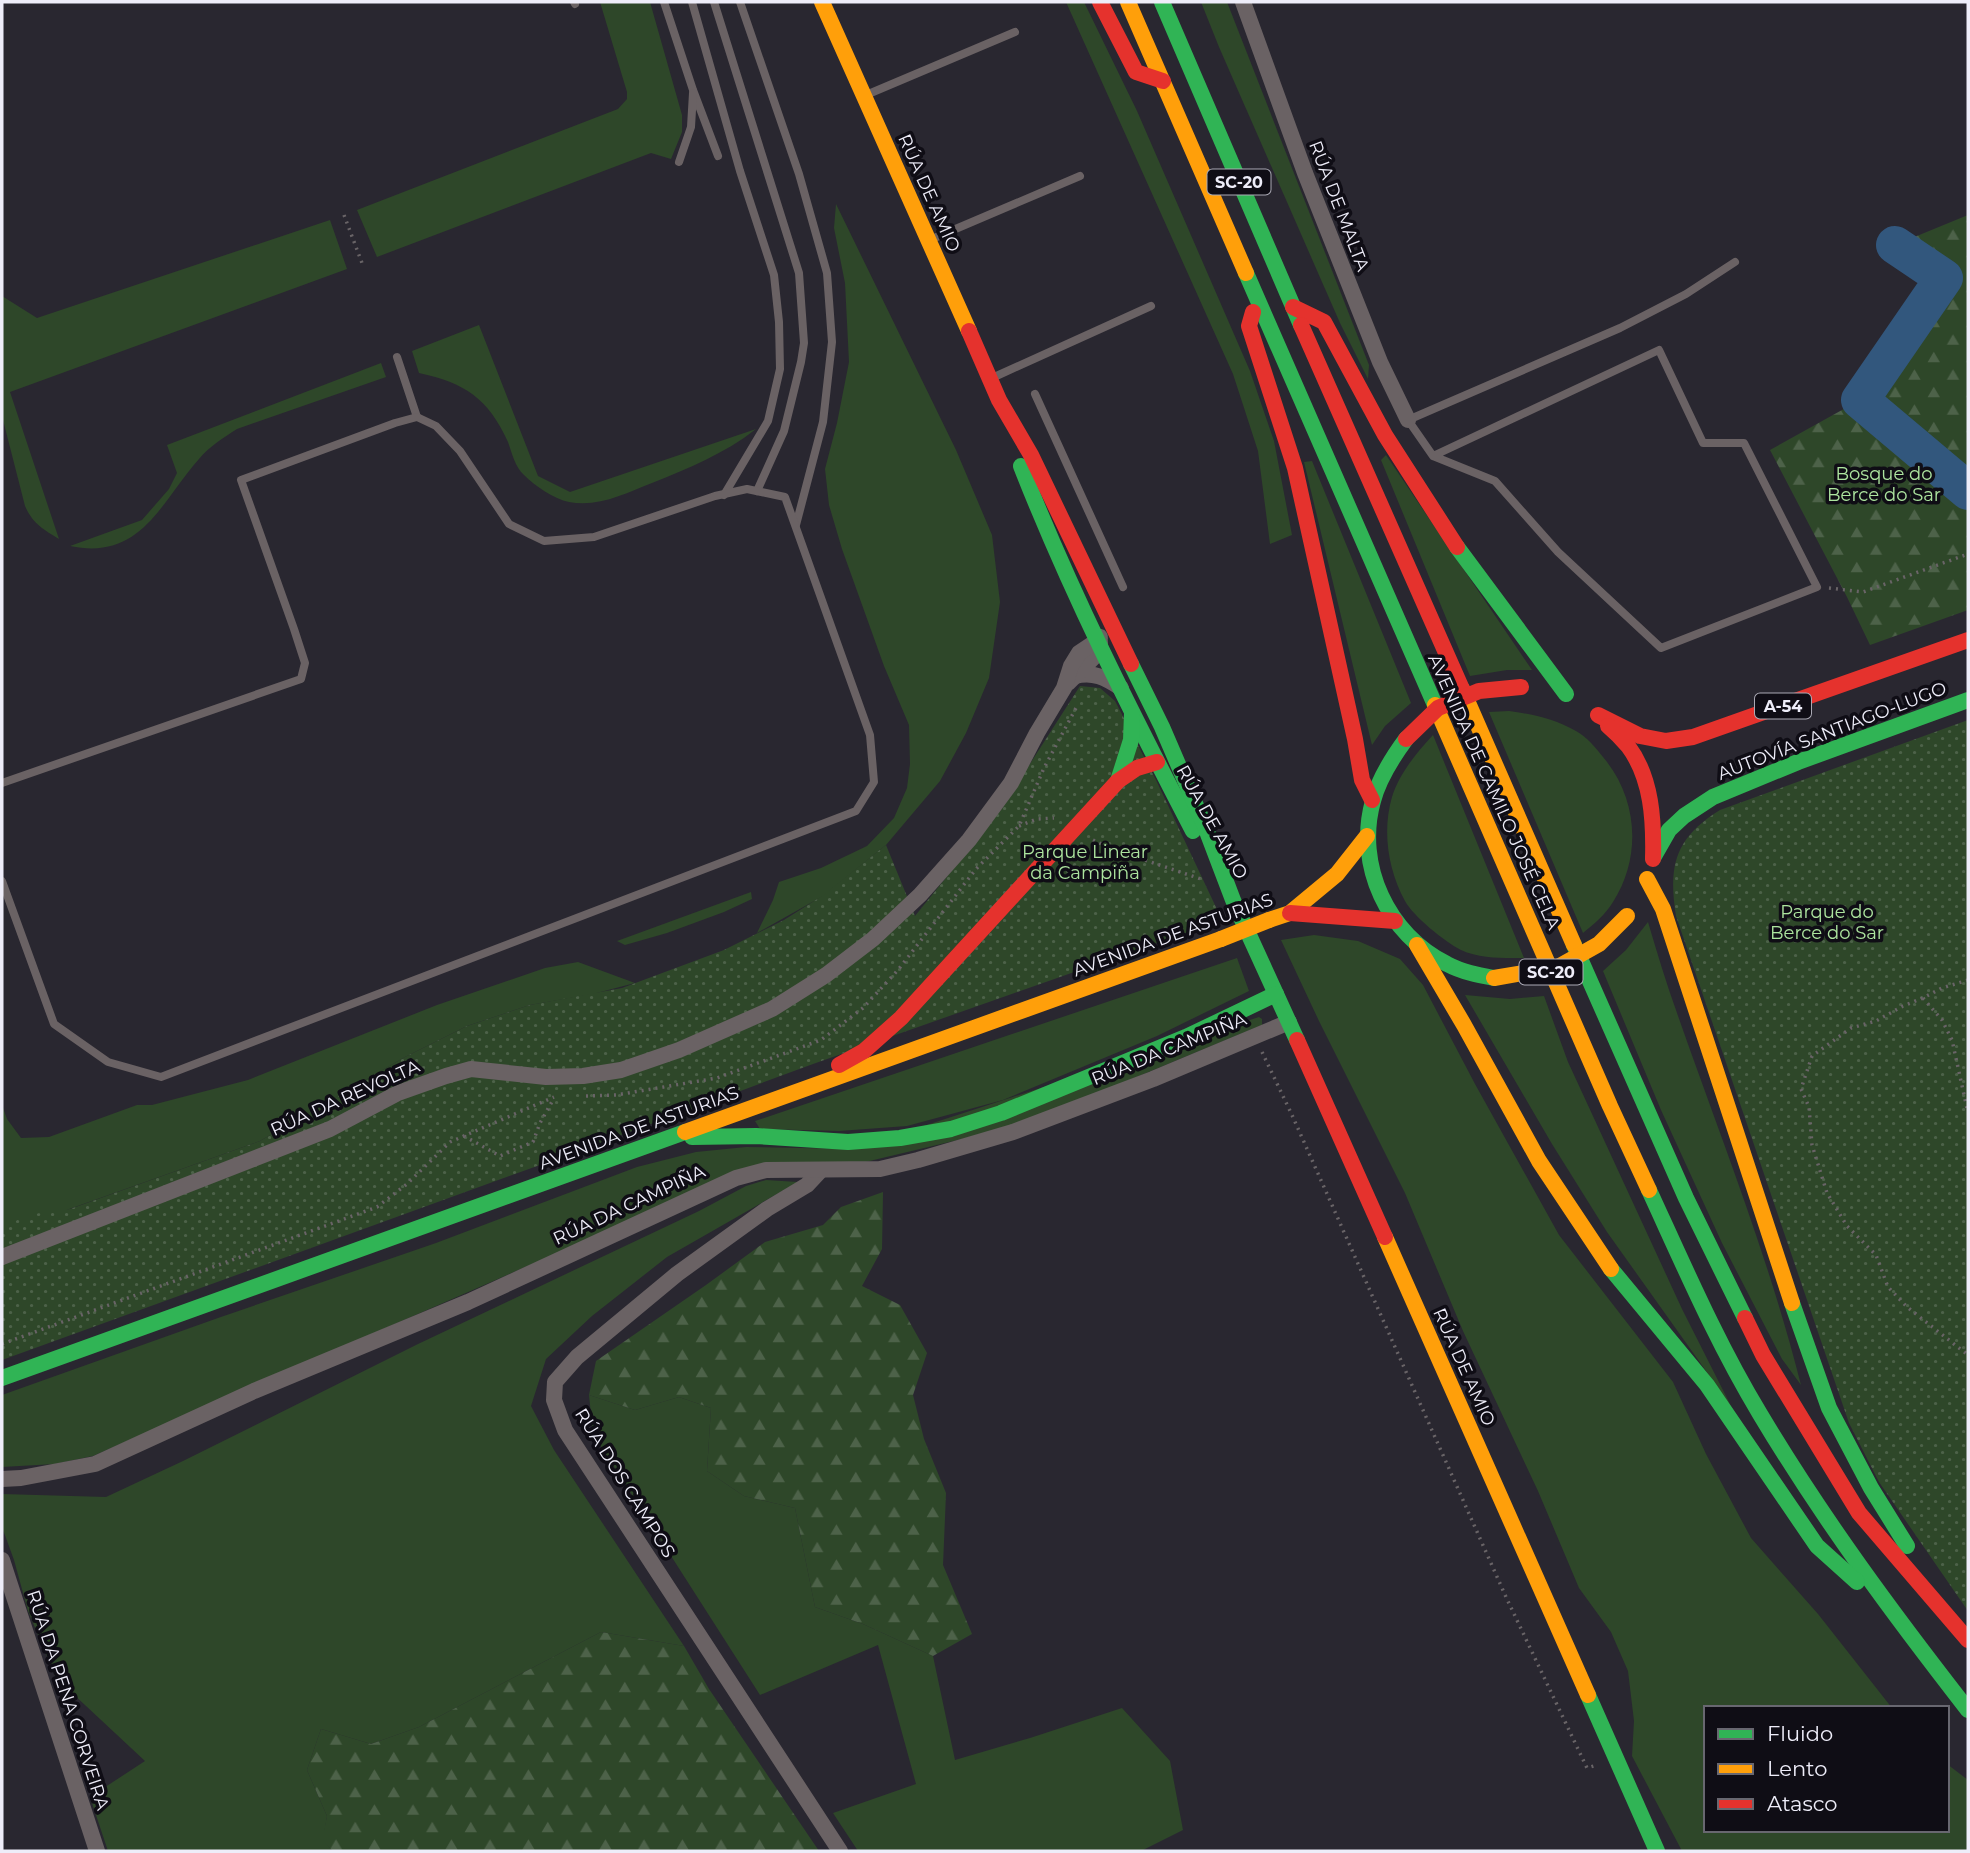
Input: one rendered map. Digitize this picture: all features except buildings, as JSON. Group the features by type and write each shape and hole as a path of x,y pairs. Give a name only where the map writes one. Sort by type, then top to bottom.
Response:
{"main road":[{"path":"1100,2 1136,72 1163,81"},
{"name":"AVENIDA DE CAMILO JOSÉ CELA","path":"1128,2 1218,215 1598,1080 1686,1272 1759,1413 1807,1489 1897,1619 1968,1710"},
{"name":"AVENIDA DE CAMILO JOSÉ CELA","path":"1162,2 1293,307 1686,1198 1763,1355 1859,1513 1966,1638"},
{"name":"RÚA DE AMIO","path":"826,3 864,96 999,400 1042,519 1132,713 1177,802 1233,900"},
{"name":"SC-20","path":"1186,22 1186,57"},
{"path":"1256,298 1249,326 1296,468 1362,780 1372,800"},
{"path":"1293,307 1324,322 1385,435 1467,562 1582,705 1628,747 1645,779 1653,813 1653,858 1637,898 1599,944 1559,967 1494,978 1453,967 1417,945"},
{"name":"RÚA DE AMIO","path":"999,400 1031,455 1152,705 1233,900 1657,1851"},
{"name":"AUTOVÍA SANTIAGO-LUGO","path":"1582,705 1640,736 1667,740 1693,737 1968,640"},
{"path":"1582,705 1532,688 1479,691 1438,708 1406,739 1385,767 1372,800 1367,836 1374,881 1395,921 1417,945 1539,1161 1616,1276 1707,1385 1817,1546 1897,1619"},
{"name":"AUTOVÍA SANTIAGO-LUGO","path":"1653,858 1669,830 1684,816 1713,797 1798,762 1968,700"},
{"path":"1118,781 1131,740 1132,713"},
{"path":"796,1091 864,1051 901,1018 1118,781 1137,768 1157,762"},
{"path":"1290,913 1337,874 1367,836"},
{"path":"1637,898 1663,909 1829,1408 1871,1488 1966,1638"},
{"path":"1290,913 1395,921"},
{"name":"AVENIDA DE ASTURIAS","path":"2,1378 1290,913"},
{"path":"670,1138 755,1136 848,1142 900,1138 951,1129 1001,1113 1186,1037 1276,994"}],"street":[{"name":"RÚA DE MALTA","path":"1243,2 1305,173 1375,350 1408,420"},
{"name":"RÚA DE AMIO","path":"1078,551 1086,589 1100,624 1100,643 1108,645 1137,694 1152,705"},
{"name":"RÚA DE AMIO","path":"1072,582 1082,627 1079,653"},
{"path":"1079,653 1094,643 1100,643"},
{"name":"RÚA DA REVOLTA","path":"2,1257 330,1129 398,1093 446,1076 471,1069 546,1077 583,1076 621,1070 679,1050 772,1009 826,975 873,939 920,895 969,840 1011,783 1037,733 1069,682 1097,654 1100,643"},
{"name":"RÚA DA REVOLTA","path":"1069,682 1071,666 1079,653"},
{"path":"1069,682 1082,674 1094,675 1106,678 1121,688"},
{"name":"RÚA DE AMIO","path":"1157,762 1164,761 1169,765 1187,802 1202,820"},
{"name":"RÚA DA CAMPIÑA","path":"2,1479 49,1474 95,1464 254,1391 468,1302 736,1178 766,1170 880,1169 918,1160 1013,1132 1153,1079 1289,1022"},
{"name":"RÚA DOS CAMPOS","path":"821,1170 807,1185 767,1209 677,1274 577,1357 555,1382 554,1400 565,1430 840,1851"},
{"name":"RÚA DA PENA CORVEIRA","path":"2,1560 97,1851"}],"lane":[{"path":"664,2 718,156"},
{"path":"692,2 740,171 774,275 779,322 780,369 768,421 724,495"},
{"path":"714,2 799,273 804,343 801,362 784,431 757,491"},
{"path":"740,2 799,174 827,273 832,342 823,422 796,526"},
{"path":"864,96 1015,32"},
{"path":"679,162 691,127 693,90"},
{"path":"929,241 1080,176"},
{"path":"1433,456 1659,350 1703,443 1744,443 1817,587 1661,648 1558,552 1495,481 1433,456 1408,420 1620,328 1686,293 1735,262"},
{"path":"990,379 1151,306"},
{"path":"397,357 417,417"},
{"path":"1035,394 1123,587"},
{"path":"2,783 301,679 305,663 240,480 417,417 436,426 460,450 509,524 544,541 594,537 715,496 747,489 785,496 870,735 874,782 856,811 161,1077 108,1062 54,1024 2,881"}],"path":[{"path":"344,215 362,263"},
{"path":"1817,587 1863,592 1968,554"},
{"path":"579,1096 616,1095 717,1078 821,1040 863,1008 898,970 976,869 1019,825 1044,768 1076,708 1069,682"},
{"path":"1019,825 1037,819 1060,819"},
{"path":"1089,837 1112,849 1206,880"},
{"path":"1968,981 1942,988 1877,1021 1851,1028 1829,1042 1812,1056 1801,1089 1809,1107 1812,1145 1827,1193 1847,1226 1876,1255 1888,1287 1907,1307 1968,1355"},
{"path":"1923,998 1942,1020 1952,1040 1968,1110"},
{"path":"1272,1028 1260,1048 1506,1597 1587,1768 1616,1759"},
{"path":"2,1343 377,1207 407,1185 450,1142 555,1096 533,1142 522,1147 500,1156 464,1136"}],"green space":[{"path":"600,2 650,2 682,115 682,132 671,159 651,153 377,257 357,210 618,109 627,99"},
{"path":"1066,2 1084,2 1137,111 1250,371 1274,441 1292,535 1270,544 1258,451 1233,374"},
{"path":"1201,2 1227,2 1369,365 1368,379 1340,323"},
{"path":"836,204 956,450 992,535 1000,602 989,678 966,733 940,781 886,845 823,896 757,933 779,882 821,868 867,846 894,818 907,788 910,764 909,725 884,666 829,505 825,469 849,362 845,283 834,228"},
{"name":"Bosque do Berce do Sar","path":"1968,215 1968,610 1870,645 1770,450 1860,400 1944,279 1895,245"},
{"path":"330,220 347,269 10,392 59,539 35,522 25,506 2,416 2,296 37,318"},
{"path":"479,325 538,476 570,492 756,429 706,460 622,495 591,503 563,500 539,488 521,472 500,427 483,403 462,388 419,373 412,351"},
{"path":"381,363 386,377 237,429 222,439 203,454 160,510 132,537 115,545 94,548 70,546 142,520 169,489 177,473 167,445"},
{"path":"1386,455 1532,670 1507,670 1470,676 1381,460"},
{"path":"1312,461 1411,703 1385,726 1372,745 1304,462"},
{"name":"Parque Linear da Campiña","path":"1080,686 1100,688 1115,701 1156,780 1222,920 813,1064 2,1360 2,1226 33,1214 70,1209 260,1141 405,1057 467,1026 530,1005 622,988 724,950 784,920 822,896 886,845 915,916 999,812"},
{"path":"1509,711 1552,720 1580,733 1591,742 1615,773 1629,809 1632,847 1622,885 1610,907 1583,933 1489,712"},
{"name":"Parque do Berce do Sar","path":"1968,720 1968,1611 1879,1482 1849,1423 1676,916 1673,882 1678,854 1684,842 1693,831 1720,810"},
{"path":"1433,735 1524,958 1484,956 1461,950 1422,921 1409,907 1399,889 1388,850 1389,810 1395,788 1404,772"},
{"path":"751,892 752,899 667,933 625,945 617,941"},
{"path":"1648,922 1673,1002 1759,1244 1801,1385 1782,1359 1722,1243 1661,1110 1603,971 1626,950"},
{"path":"1314,935 1358,941 1400,959 1423,985 1559,1235 1673,1382 1706,1454 1751,1538 1818,1614 1890,1706 1704,1706 1704,1832 1949,1832 1949,1766 1968,1780 1968,1851 1682,1851 1632,1756 1634,1721 1628,1671 1611,1632 1579,1588 1538,1491 1463,1331 1405,1193 1281,940"},
{"path":"1237,958 1249,991 1157,1036 1003,1100 907,1126 839,1131 760,1129 755,1121"},
{"path":"578,962 635,983 593,994 530,1005 467,1026 405,1057 260,1141 2,1233 2,1105 7,1119 21,1138 49,1137 137,1105 152,1105 248,1080 437,1005 545,968"},
{"path":"1465,995 1510,999 1544,996 1568,1062 1682,1309 1731,1406 1607,1232"},
{"path":"1259,1017 1262,1019 1262,1025 1040,1117 857,1164 816,1165 788,1162 758,1167 93,1456 55,1464 2,1467 2,1395 436,1243 637,1167 696,1152 746,1147 853,1149"},
{"path":"766,1180 798,1182 667,1257 592,1316 546,1359 531,1406 554,1450 684,1646 601,1632 419,1727 371,1744 321,1729 307,1770 327,1816 323,1841 333,1851 108,1851 90,1797 145,1761 56,1678 28,1611 2,1527 2,1494 106,1497 746,1186"},
{"path":"883,1192 882,1249 862,1286 900,1305 927,1353 913,1395 924,1439 946,1493 943,1565 972,1634 933,1656 863,1624 815,1607 795,1508 744,1496 707,1471 711,1408 679,1397 635,1410 589,1395 596,1361 765,1242 823,1225 841,1207"},
{"path":"589,1395 635,1410 679,1397 711,1408 707,1471 744,1496 795,1508 815,1607 863,1624 933,1656 955,1760 1122,1708 1170,1761 1183,1830 1141,1851 858,1851 833,1813 916,1784 878,1645 760,1695 593,1434"},
{"path":"601,1632 684,1646 709,1689 819,1851 333,1851 322,1841 327,1816 307,1770 321,1729 371,1744 419,1727"}],"waterway":[{"path":"1895,245 1944,278 1860,400 1968,491"}],"traffic: fast":[{"path":"1162,2 1301,325"},
{"path":"1246,273 1435,705"},
{"path":"1021,466 1102,651 1193,831"},
{"path":"1457,547 1566,694"},
{"path":"1131,664 1162,727 1233,900 1297,1040"},
{"path":"1653,858 1669,830 1684,816 1713,797 1798,762 1968,700"},
{"path":"1118,781 1131,740 1132,713"},
{"path":"1406,739 1379,784 1369,825 1373,873 1381,896 1393,917 1426,951 1458,969 1494,978"},
{"path":"1574,945 1686,1198 1745,1318"},
{"path":"692,1137 756,1136 848,1142 900,1138 951,1129 1001,1113 1186,1037 1276,994"},
{"path":"2,1378 685,1132"},
{"path":"1649,1190 1729,1360 1760,1414 1808,1491 1968,1710"},
{"path":"1611,1269 1707,1385 1817,1546 1857,1582"},
{"path":"1792,1303 1829,1408 1871,1488 1907,1546"},
{"path":"1588,1695 1657,1851"}],"traffic: slow":[{"path":"822,2 969,331"},
{"path":"1128,2 1246,273"},
{"path":"1462,689 1574,945"},
{"path":"1435,705 1649,1190"},
{"path":"1269,920 1290,913 1337,874 1367,836"},
{"path":"1647,879 1663,909 1792,1303"},
{"path":"1494,978 1558,967 1599,944 1627,916"},
{"path":"1221,939 1269,920"},
{"path":"685,1132 1221,939"},
{"path":"1417,945 1539,1161 1611,1269"},
{"path":"1385,1237 1588,1695"}],"traffic: jam":[{"path":"1100,2 1136,72 1163,81"},
{"path":"1293,307 1324,322 1385,435 1457,547"},
{"path":"1253,312 1249,326 1295,468 1362,780 1372,800"},
{"path":"1301,325 1462,689"},
{"path":"969,331 999,400 1031,455 1131,664"},
{"path":"1598,715 1640,736 1666,741 1693,737 1968,640"},
{"path":"1406,739 1438,708 1479,691 1521,687"},
{"path":"1608,726 1636,758 1647,786 1652,815 1653,859"},
{"path":"839,1065 864,1051 901,1018 1118,781 1137,768 1157,762"},
{"path":"1290,913 1395,921"},
{"path":"1297,1040 1385,1237"},
{"path":"1745,1318 1763,1355 1859,1513 1968,1640"}]}
